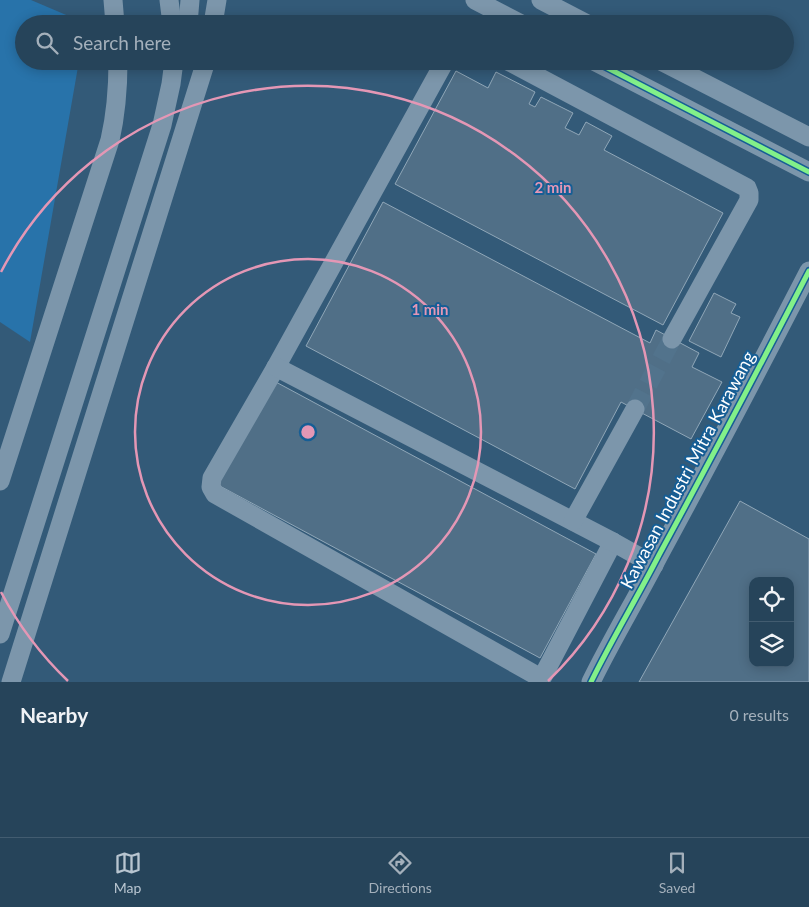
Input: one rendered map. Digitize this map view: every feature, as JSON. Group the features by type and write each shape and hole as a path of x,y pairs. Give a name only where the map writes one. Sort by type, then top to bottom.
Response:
{"street":[{"path":"112,0 114,15"},
{"path":"169,0 171,15"},
{"path":"189,15 190,0"},
{"path":"214,15 217,0"},
{"path":"475,0 504,15"},
{"path":"540,0 569,15"},
{"path":"0,481 110,140 115,115 118,70"},
{"path":"0,634 162,125 172,84 173,70"},
{"path":"11,682 203,70"},
{"path":"440,70 212,478 211,487 215,494 539,676 543,676 613,542"},
{"path":"525,70 747,188 749,200 672,339"},
{"path":"611,70 809,172"},
{"path":"678,70 809,137"},
{"path":"766,150 781,123"},
{"name":"Kawasan Industri Mitra Karawang","path":"591,682 608,646 654,566 809,271"},
{"path":"276,366 613,542 654,566"},
{"path":"573,521 635,409"}],"shaded area":[{"path":"0,0 31,0 66,15 15,15 15,70 77,70 30,342 0,322"}],"building":[{"path":"456,71 488,88 496,72 535,92 529,104 535,107 541,97 573,113 565,128 579,135 586,122 612,136 604,150 723,213 663,325 395,184"},
{"path":"383,202 650,343 656,330 699,353 692,367 722,382 691,439 621,402 575,489 306,346"},
{"path":"714,293 736,304 731,313 740,317 721,357 689,341"},
{"path":"274,381 596,554 540,658 218,485"},
{"path":"740,501 809,539 809,682 639,682"}],"tunnel":[{"path":"635,409 672,339"}],"cycle path":[{"path":"611,70 809,172"},
{"path":"591,682 809,271"}]}
